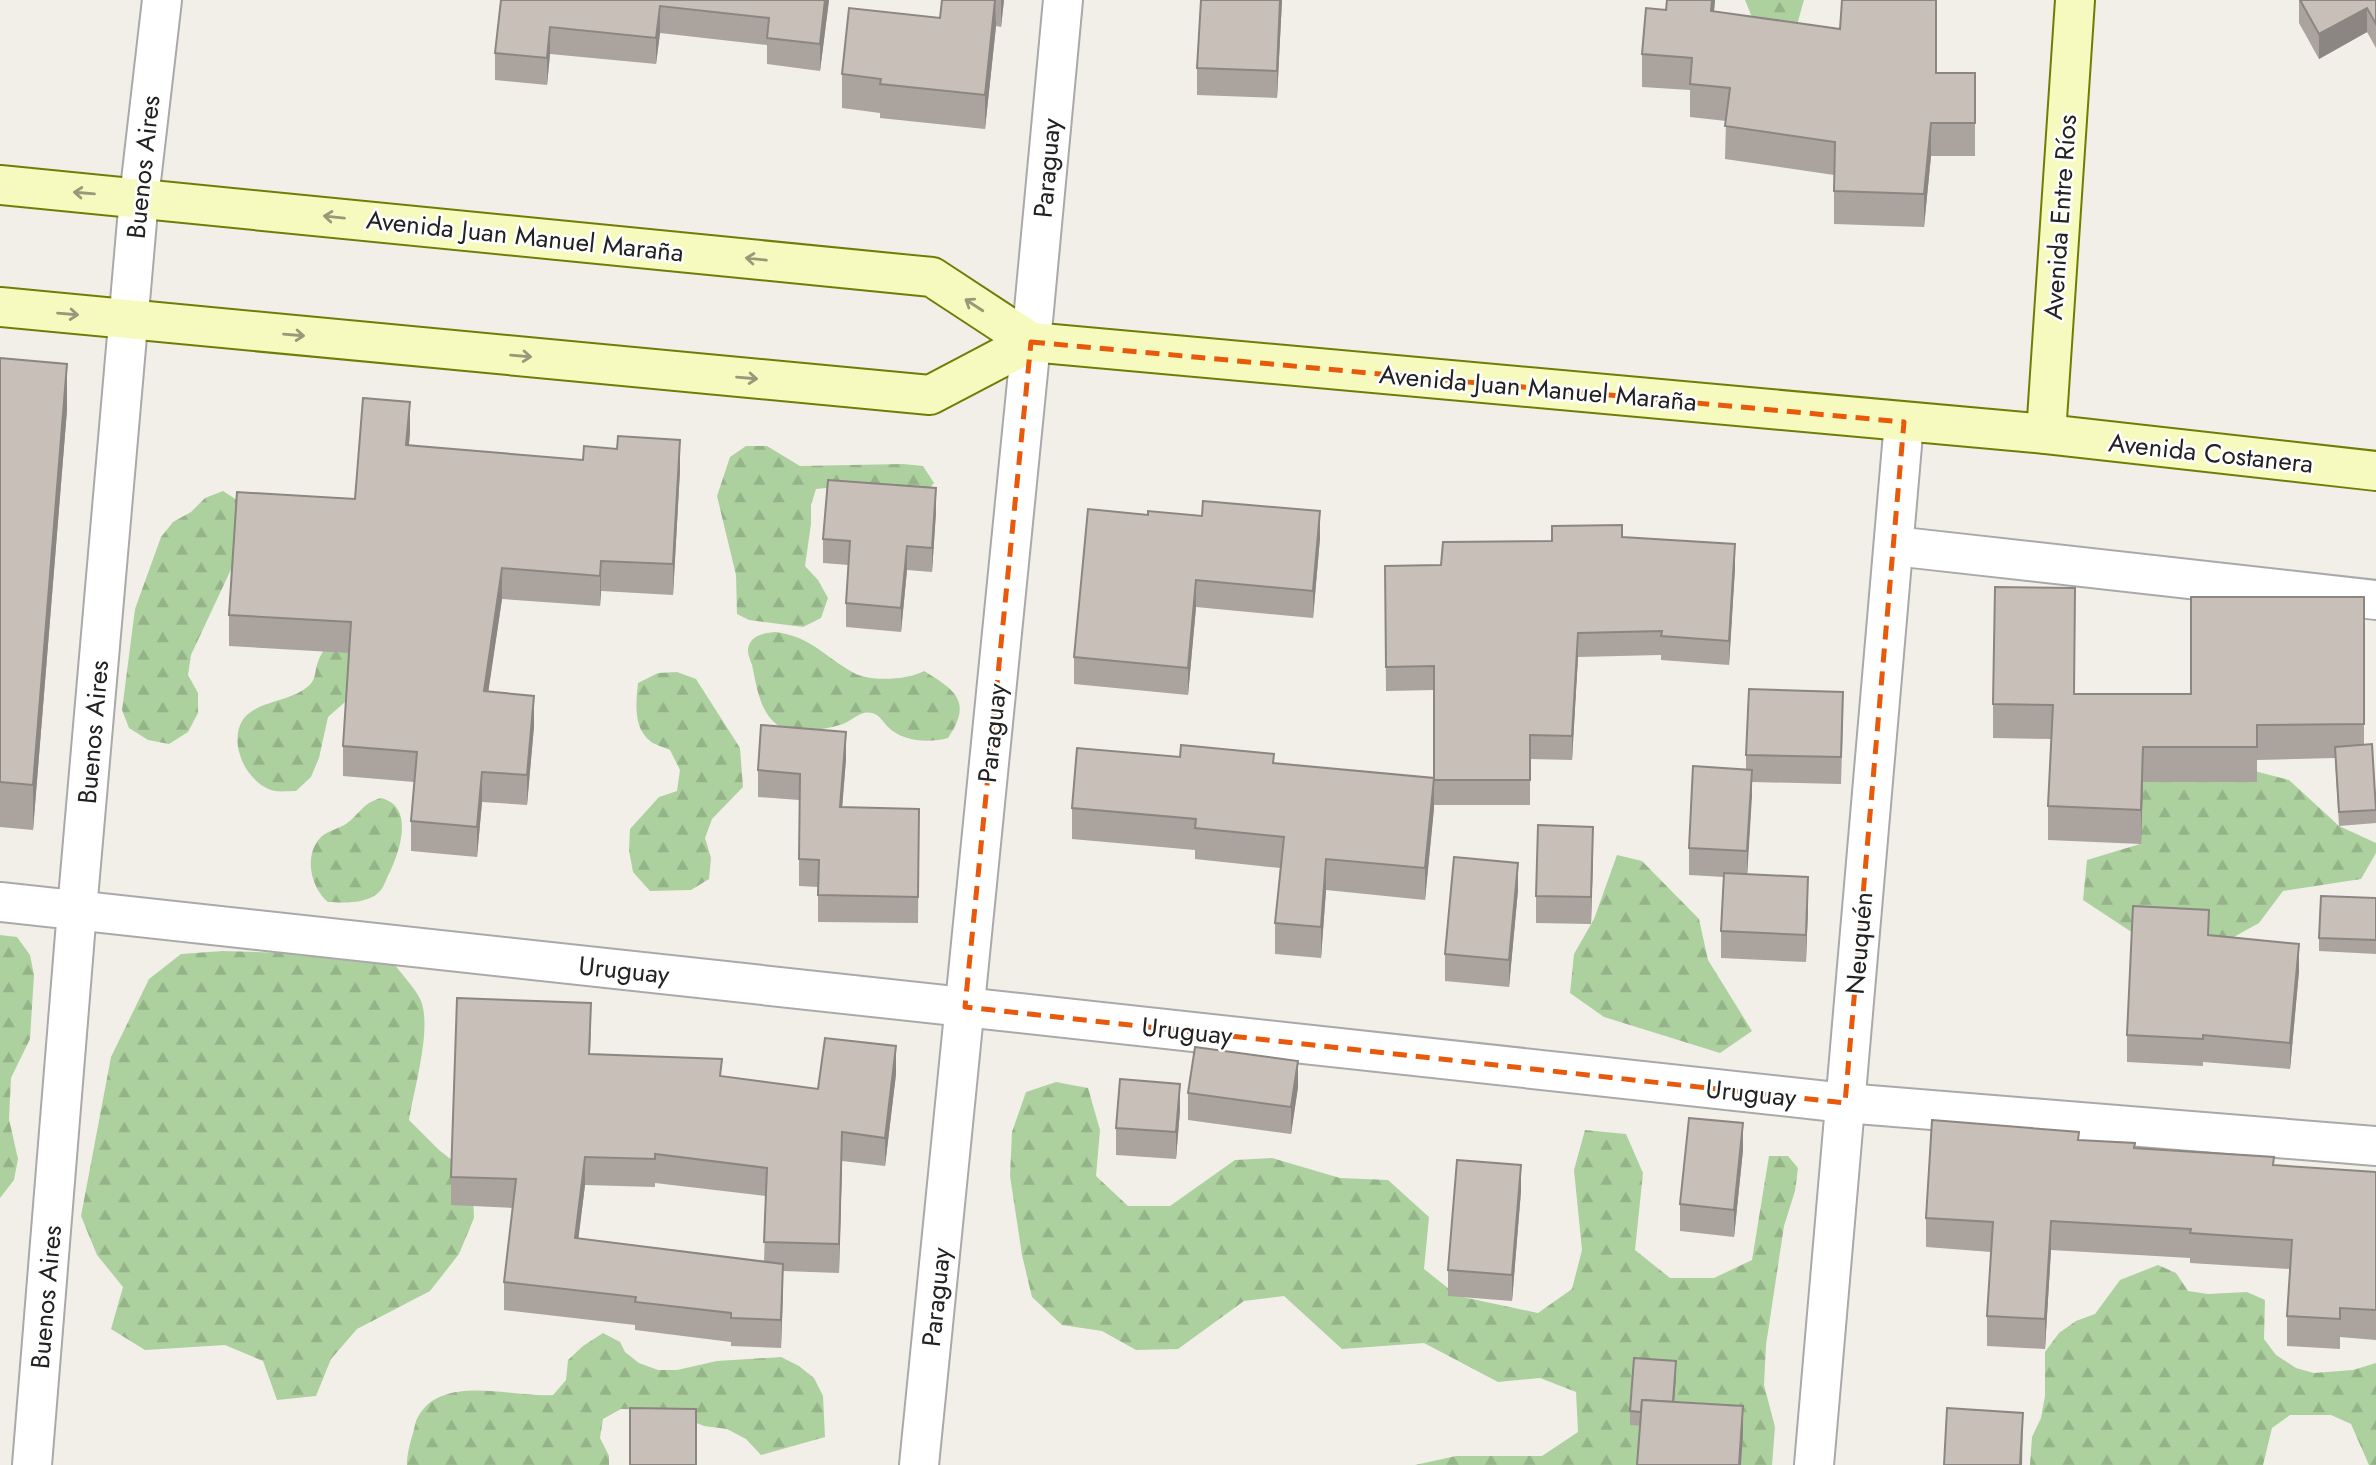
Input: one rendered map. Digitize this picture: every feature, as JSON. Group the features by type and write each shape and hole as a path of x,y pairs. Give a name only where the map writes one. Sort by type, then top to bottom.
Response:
{"street":[{"name":"Buenos Aires","path":"32,1465 139,198 162,0"},
{"name":"Paraguay","path":"919,1465 1063,0"},
{"name":"Avenida Entre Ríos","path":"2046,434 2075,0"},
{"name":"Avenida Juan Manuel Maraña","path":"0,185 932,277 1031,342 2046,434"},
{"path":"0,307 930,395 1031,342"},
{"name":"Neuquén","path":"1814,1465 1904,422"},
{"name":"Avenida Costanera","path":"2046,434 2376,471"},
{"path":"1894,545 2376,600"},
{"name":"Uruguay","path":"0,902 1846,1103 2376,1146"}],"highlighted area":[{"path":"1031,342 1904,422 1845,1103 965,1007"}],"green space":[{"path":"1745,0 1804,0 1793,39 1755,25"},
{"path":"746,446 767,446 800,466 923,466 934,483 920,500 837,487 816,489 811,505 805,566 818,580 828,598 821,618 803,627 749,620 737,614 736,575 717,496 730,457"},
{"path":"223,491 240,502 234,563 191,655 188,675 198,693 198,713 188,732 169,744 148,740 129,728 122,710 135,609 161,537 173,522 191,512 205,498"},
{"path":"776,632 809,643 861,676 889,679 924,671 952,691 960,706 959,715 948,738 916,740 901,736 877,715 868,712 830,728 806,731 785,729 770,718 761,702 748,653 754,638"},
{"path":"343,641 384,697 345,702 328,717 319,758 311,777 296,791 277,791 265,787 249,773 239,753 238,731 242,721 256,709 305,689 313,680 319,659 328,643"},
{"path":"677,672 696,679 740,748 743,787 712,819 705,838 711,858 709,879 691,890 650,891 633,872 629,850 630,829 659,797 677,791 680,770 670,750 654,744 641,729 637,714 638,683 658,673"},
{"path":"2153,769 2247,769 2289,780 2339,826 2376,843 2376,853 2361,879 2283,891 2259,923 2223,943 2133,933 2083,900 2087,860 2140,844 2125,796"},
{"path":"381,798 398,810 402,829 398,852 383,887 375,895 363,900 328,902 317,888 311,871 315,844 323,835 346,824 365,806"},
{"path":"1617,855 1642,861 1699,919 1708,960 1752,1031 1720,1053 1604,1017 1570,993 1574,954 1594,919"},
{"path":"0,935 17,937 30,955 34,975 30,1039 11,1078 9,1119 18,1159 14,1180 0,1198"},
{"path":"223,951 354,955 395,965 419,996 424,1013 423,1043 409,1120 439,1150 472,1176 474,1218 459,1254 430,1291 357,1329 331,1359 316,1396 277,1400 263,1361 225,1345 145,1350 111,1329 123,1287 97,1255 81,1216 111,1057 149,979 181,954"},
{"path":"1056,1082 1088,1088 1100,1130 1096,1176 1128,1206 1170,1206 1235,1160 1272,1158 1340,1178 1388,1180 1429,1217 1424,1269 1458,1296 1538,1313 1572,1289 1582,1250 1574,1170 1585,1130 1626,1134 1643,1173 1635,1250 1670,1278 1714,1278 1752,1260 1769,1156 1788,1156 1798,1168 1795,1191 1784,1226 1766,1345 1764,1385 1775,1427 1772,1465 1415,1465 1456,1456 1542,1456 1578,1432 1576,1392 1540,1378 1498,1382 1424,1343 1342,1349 1284,1296 1244,1301 1178,1349 1136,1350 1102,1331 1062,1325 1032,1297 1022,1255 1010,1176 1012,1132 1026,1092"},
{"path":"2158,1265 2176,1273 2188,1291 2208,1294 2247,1292 2265,1300 2264,1339 2276,1355 2296,1368 2314,1373 2353,1370 2376,1363 2376,1465 2369,1465 2351,1424 2331,1415 2290,1415 2272,1428 2263,1465 2030,1465 2032,1437 2041,1418 2045,1396 2045,1352 2059,1333 2076,1321 2095,1314 2120,1280"},
{"path":"603,1333 620,1342 625,1352 639,1363 658,1370 677,1370 717,1361 781,1357 814,1378 823,1396 825,1437 761,1455 746,1439 727,1429 704,1426 664,1410 621,1409 603,1419 600,1438 609,1456 609,1465 407,1465 416,1420 429,1404 444,1395 461,1391 553,1395 566,1380 568,1360"}],"building":[{"path":"501,0 825,0 820,44 767,38 769,18 660,6 656,38 550,27 547,58 495,53"},
{"path":"942,0 995,0 985,95 880,84 881,79 842,74 849,8 940,18"},
{"path":"1201,0 1280,0 1277,71 1197,68"},
{"path":"1667,0 1712,0 1711,11 1840,29 1842,0 1936,0 1936,73 1975,73 1975,123 1931,123 1924,194 1834,191 1835,142 1725,126 1730,88 1690,84 1692,58 1642,54 1646,8 1666,10"},
{"path":"2300,0 2376,0 2376,24 2367,8 2319,34"},
{"path":"0,358 67,364 33,785 0,782"},
{"path":"363,398 410,402 406,445 583,460 584,446 617,449 618,436 680,440 673,564 601,561 600,576 502,568 484,691 534,696 527,775 482,772 477,827 411,821 417,752 343,746 351,622 229,615 237,492 355,499"},
{"path":"828,480 936,488 932,548 907,546 901,608 846,603 850,541 823,539"},
{"path":"1203,501 1320,511 1313,591 1196,580 1188,668 1074,657 1088,509 1148,515 1148,511 1202,516"},
{"path":"1622,525 1622,537 1735,544 1729,641 1661,636 1662,631 1578,633 1572,736 1530,735 1530,780 1434,780 1434,666 1386,667 1385,566 1441,565 1443,542 1552,541 1552,526"},
{"path":"1995,587 2075,588 2074,694 2191,694 2191,597 2364,597 2364,724 2257,725 2257,747 2143,747 2141,810 2048,806 2053,705 1993,704"},
{"path":"1749,689 1843,692 1841,757 1746,755"},
{"path":"761,725 846,732 840,807 919,809 918,897 818,895 819,860 799,859 800,774 758,770"},
{"path":"2372,744 2376,810 2339,812 2335,747"},
{"path":"1181,745 1274,754 1273,763 1434,778 1425,868 1326,859 1321,927 1275,923 1284,837 1195,828 1196,819 1072,808 1077,748 1180,757"},
{"path":"1693,766 1752,770 1747,851 1689,848"},
{"path":"1538,825 1593,827 1591,897 1536,896"},
{"path":"1454,857 1518,863 1509,960 1445,954"},
{"path":"1724,873 1808,877 1806,935 1721,931"},
{"path":"2321,896 2376,898 2376,940 2319,938"},
{"path":"2133,906 2209,910 2208,935 2299,944 2290,1043 2203,1035 2203,1039 2127,1035"},
{"path":"457,998 591,1003 589,1054 722,1059 720,1076 818,1089 825,1038 896,1046 885,1138 842,1132 839,1244 764,1242 767,1168 655,1154 655,1159 585,1157 575,1238 783,1264 781,1320 731,1318 731,1313 635,1302 636,1297 504,1282 516,1179 451,1177"},
{"path":"1195,1047 1298,1061 1291,1107 1188,1093"},
{"path":"1120,1079 1180,1084 1176,1132 1116,1128"},
{"path":"1689,1118 1743,1123 1734,1210 1680,1204"},
{"path":"1932,1120 2079,1132 2078,1140 2135,1143 2134,1148 2274,1157 2273,1165 2376,1172 2376,1310 2340,1308 2340,1319 2287,1316 2292,1240 2190,1233 2191,1229 2051,1221 2045,1319 1987,1316 1993,1222 1926,1218"},
{"path":"1457,1160 1521,1165 1512,1275 1448,1270"},
{"path":"1634,1358 1676,1361 1673,1402 1642,1400 1641,1412 1630,1411"},
{"path":"1642,1400 1743,1406 1739,1465 1637,1465"},
{"path":"630,1408 696,1409 696,1465 630,1465"},
{"path":"1947,1408 2023,1413 2020,1465 1944,1465"}]}
